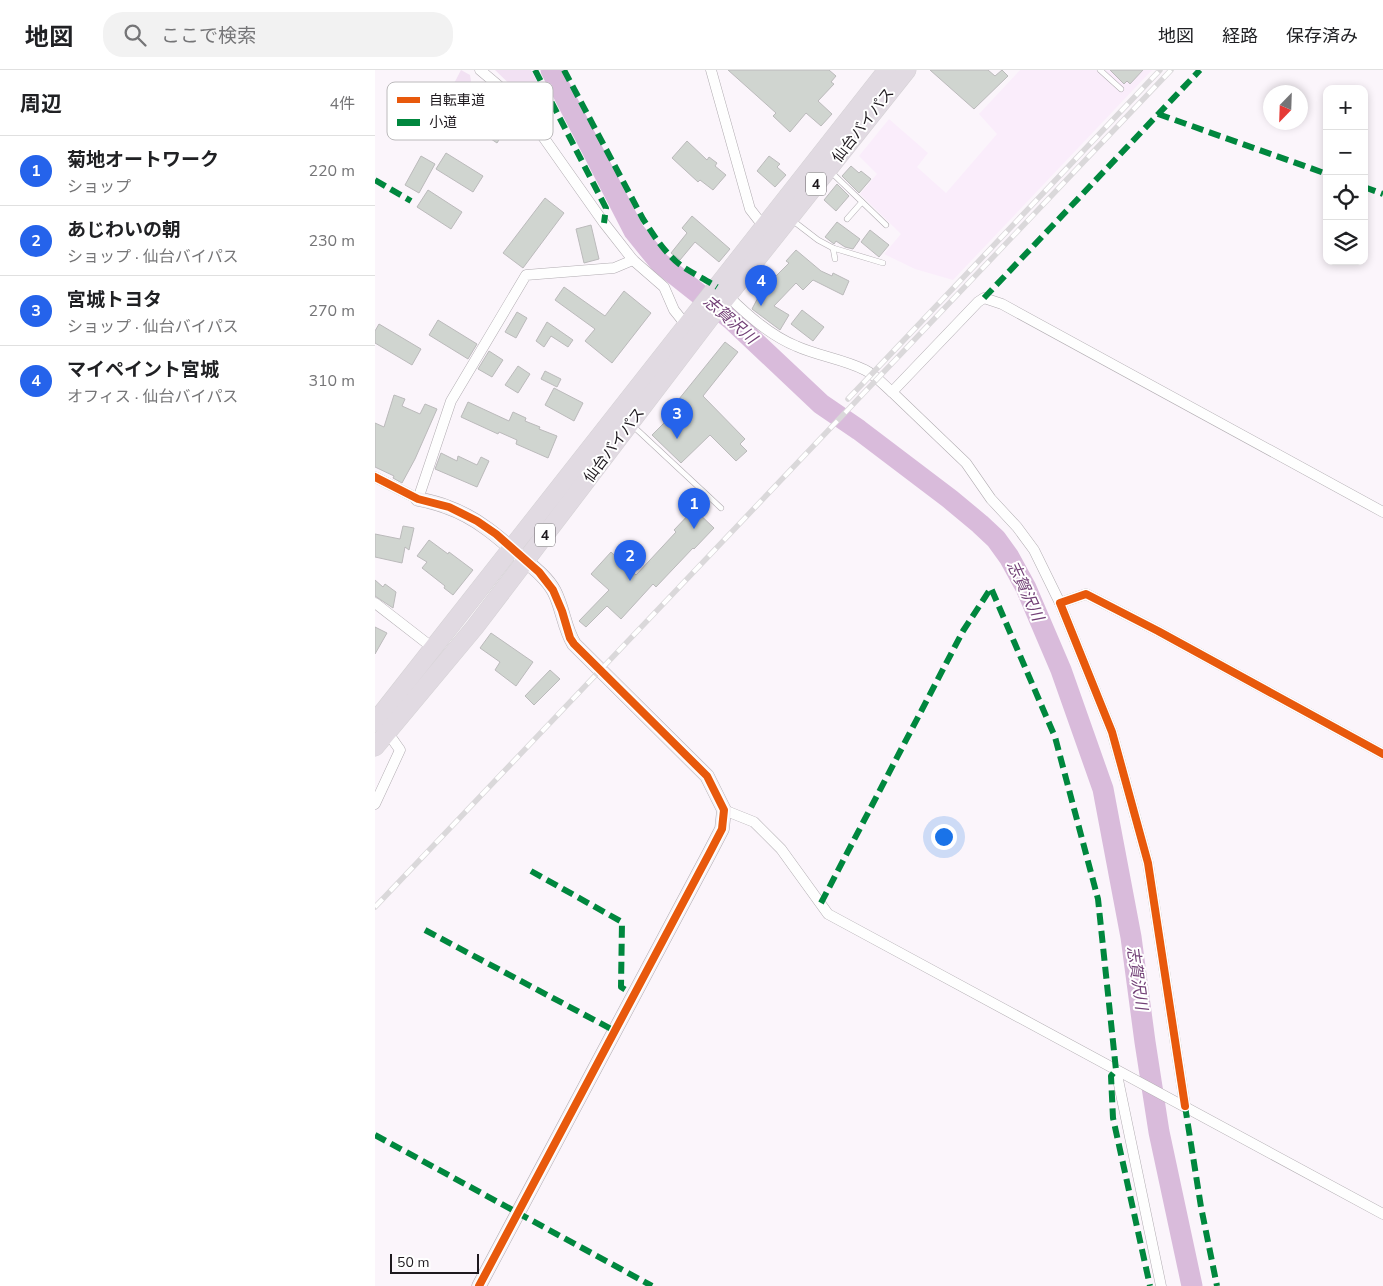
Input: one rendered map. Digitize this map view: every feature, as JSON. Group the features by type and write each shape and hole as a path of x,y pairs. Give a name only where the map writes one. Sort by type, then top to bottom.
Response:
{"highway":[{"name":"仙台バイパス","path":"723,295 764,227 887,70"},
{"name":"仙台バイパス","path":"381,728 475,627 630,423 705,314 789,218 907,70"},
{"name":"仙台バイパス","path":"375,747 381,728 433,648 686,325 705,314"}],"street":[{"path":"480,70 494,82"},
{"path":"711,70 750,209 764,227"},
{"path":"545,140 633,260 664,287 674,310 686,325"},
{"path":"418,499 451,402 526,275 614,268 633,260"},
{"path":"723,295 795,346 844,361 866,371 892,392 966,463 991,499 1017,526 1034,550 1060,603 1112,732 1147,863 1183,1104"},
{"path":"892,392 984,298 1011,309 1383,512"},
{"path":"375,477 418,499 449,507 477,521 496,534 539,572 553,590 563,611 570,638 574,644 707,776 724,810 722,829 479,1286"},
{"path":"1060,603 1086,594 1158,631 1383,754"},
{"path":"375,603 433,648"},
{"path":"375,804 400,750 381,728"},
{"path":"724,810 754,822 774,843 829,914 1383,1214"},
{"path":"1119,1072 1161,1286"}],"lane":[{"path":"1100,70 1121,89"},
{"path":"828,169 886,225"},
{"path":"847,219 862,202"},
{"path":"789,218 818,240 833,248 883,263"},
{"path":"833,248 835,259"},
{"path":"630,423 721,508"}],"shaded area":[{"path":"461,70 470,75 471,82 455,82"},
{"path":"495,70 531,70 537,82 507,82"},
{"path":"1020,70 1152,70 953,280 915,269 884,254 901,234 860,194 877,174 859,156 889,119 928,153 917,167 946,193 997,134 979,114"}],"building":[{"path":"728,70 829,70 836,76 831,82 834,84 818,101 832,114 821,126 806,113 790,132 773,116 776,113"},
{"path":"930,70 988,70 995,76 1002,70 1008,76 974,109"},
{"path":"1110,70 1143,70 1130,84 1127,81 1124,84"},
{"path":"687,141 707,160 709,157 717,163 715,166 726,175 713,190 700,180 698,182 672,158"},
{"path":"446,153 483,176 473,192 436,169"},
{"path":"421,156 435,164 419,193 405,185"},
{"path":"769,156 780,164 777,167 786,175 775,187 757,171"},
{"path":"851,166 859,173 861,171 871,179 859,193 842,176"},
{"path":"837,184 849,196 836,211 824,200"},
{"path":"428,190 462,212 451,229 417,207"},
{"path":"545,198 564,213 523,268 503,253"},
{"path":"692,216 730,249 719,262 695,242 680,260 671,253 687,233 682,228"},
{"path":"837,222 860,239 853,249 845,247 836,241 834,244 825,237"},
{"path":"591,225 599,259 584,263 576,229"},
{"path":"870,230 889,245 879,257 861,242"},
{"path":"796,250 821,271 832,276 833,273 849,281 843,295 813,280 803,290 796,283 774,306 789,315 780,330 752,309 762,290 789,263 786,261"},
{"path":"564,287 605,316 624,291 651,313 612,363 585,341 595,329 555,300"},
{"path":"802,310 824,327 813,341 791,324"},
{"path":"517,312 527,318 516,338 505,332"},
{"path":"438,320 477,344 468,359 429,335"},
{"path":"547,322 573,340 568,347 551,336 544,347 536,341"},
{"path":"379,324 421,349 412,365 375,343 375,331"},
{"path":"725,342 738,352 703,396 745,439 740,444 747,451 736,461 710,435 681,463 652,435 684,403 679,399"},
{"path":"489,351 503,360 492,377 478,369"},
{"path":"518,366 530,374 518,393 505,385"},
{"path":"545,371 561,379 557,387 541,379"},
{"path":"554,388 583,403 574,421 545,405"},
{"path":"394,395 405,399 402,406 420,414 425,404 437,409 402,483 393,478 394,476 375,467 375,423 384,427"},
{"path":"468,402 509,421 513,412 526,418 525,421 540,427 539,429 557,436 548,458 516,444 517,440 499,432 498,434 461,417"},
{"path":"441,453 457,461 458,456 477,465 481,457 489,461 477,487 435,469"},
{"path":"694,509 714,528 656,587 653,584 621,619 607,606 586,627 579,621 609,590 591,574 611,552 636,575 676,532 674,530"},
{"path":"403,526 414,528 409,550 405,547 402,563 375,557 375,534 400,539"},
{"path":"429,540 473,570 453,595 444,588 445,586 422,568 427,562 417,556"},
{"path":"375,580 383,587 385,584 396,592 393,608 375,596"},
{"path":"375,627 387,633 375,654"},
{"path":"491,633 533,662 516,686 495,670 500,662 480,648"},
{"path":"550,670 560,679 534,705 525,696"}],"waterway":[{"name":"志賀沢川","path":"551,70 634,231 660,263 732,320 821,404 859,430 980,524 996,539 1009,557 1026,588 1061,670 1103,789 1131,937 1159,1132 1192,1286"}],"railway":[{"path":"848,399 1160,70"},
{"path":"375,907 1171,70"}],"marked path":[{"path":"535,70 541,82"},
{"path":"564,70 643,219 656,238 677,262 717,287"},
{"path":"984,298 1200,70"},
{"path":"553,105 606,208 604,223"},
{"path":"1158,114 1323,173"},
{"path":"375,180 411,201"},
{"path":"1368,188 1383,194"},
{"path":"821,903 963,631 991,588 1055,737 1098,899 1116,1070 1111,1076 1113,1118 1150,1286"},
{"path":"531,871 622,922 621,987 634,995"},
{"path":"425,930 615,1031"},
{"path":"1185,1106 1201,1207 1217,1286"},
{"path":"375,1135 652,1286"}],"cycle path":[{"path":"375,477 418,499 449,507 477,521 496,534 539,572 553,590 570,638 574,644 707,776 724,810 722,829 479,1286"},
{"path":"1185,1106 1148,863 1112,732 1060,603 1086,594 1158,631 1383,754"}],"place":[{"name":"マイペイント宮城","path":"761,306"},
{"name":"宮城トヨタ","path":"677,439"},
{"name":"菊地オートワーク","path":"694,529"},
{"name":"あじわいの朝","path":"630,581"}]}
